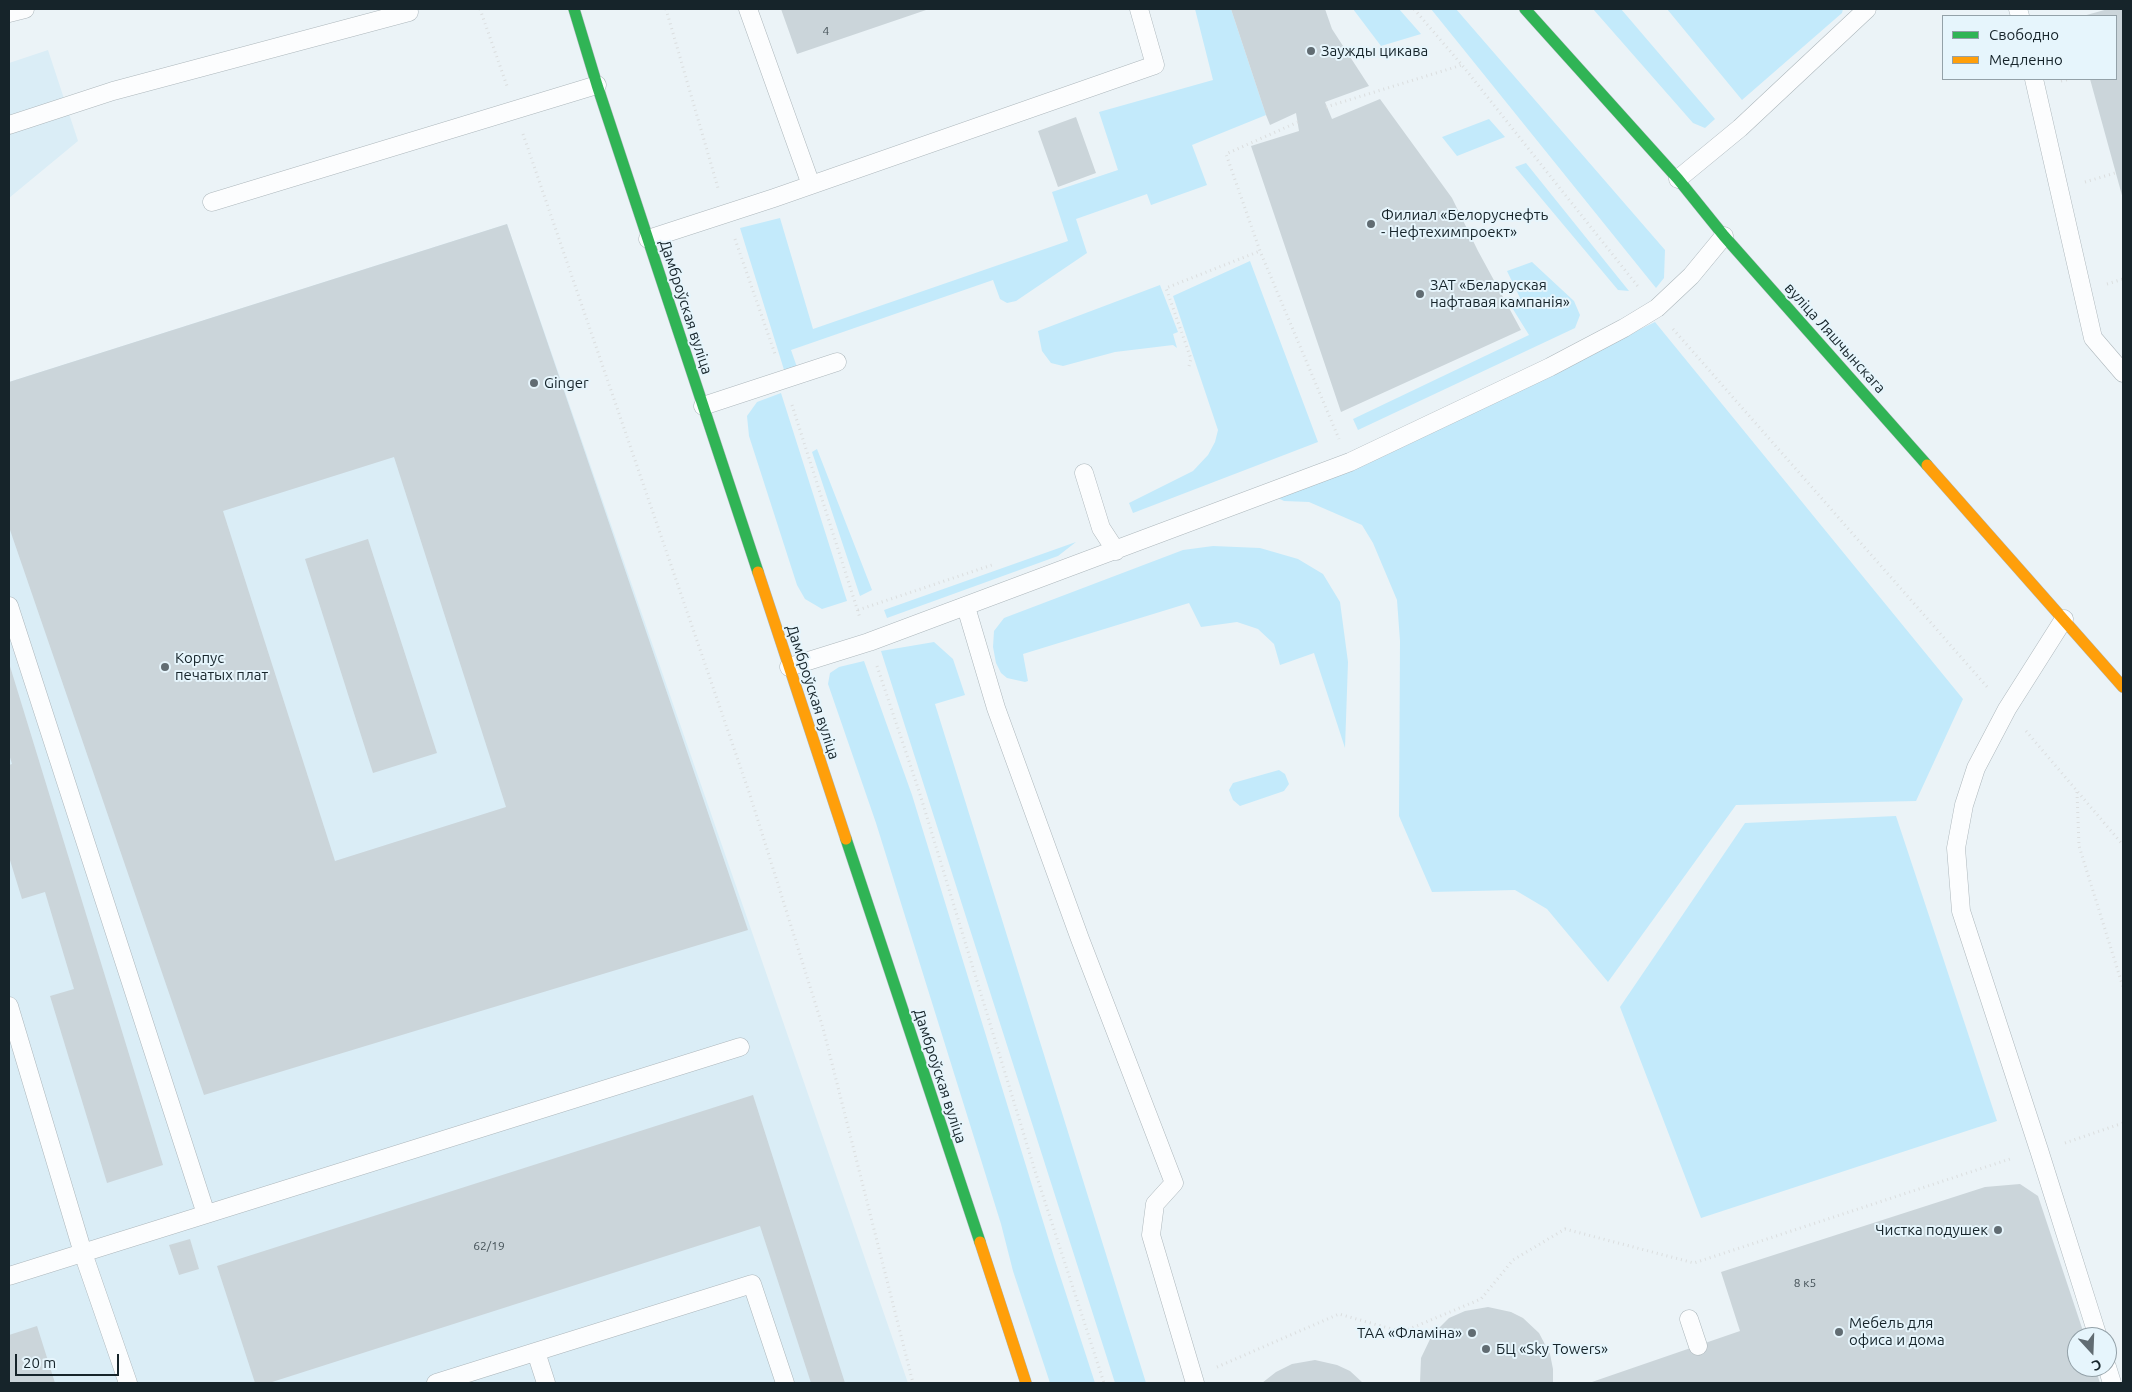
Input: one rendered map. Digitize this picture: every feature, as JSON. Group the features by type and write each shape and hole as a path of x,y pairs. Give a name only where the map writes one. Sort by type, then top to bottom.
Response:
{"street":[{"name":"Дамброўская вуліца","path":"574,9 597,85 1026,1383"},
{"name":"вуліца Ляшчынскага","path":"1525,9 1678,179 1724,236 2123,687"}],"lane":[{"path":"9,13 25,9"},
{"path":"9,125 113,91 409,12 408,9"},
{"path":"748,9 810,185"},
{"path":"648,239 810,185 1155,65 1139,9"},
{"path":"1678,179 1740,128 1867,9"},
{"path":"2034,80 2093,338 2123,373"},
{"path":"212,202 597,85"},
{"path":"789,667 869,642 966,607 1350,462 1550,367 1624,328 1657,308 1691,276 1724,236"},
{"path":"703,406 837,362"},
{"path":"1084,473 1101,528 1116,551"},
{"path":"9,606 206,1214"},
{"path":"966,607 1003,727 1080,939 1174,1183 1155,1204 1151,1235 1194,1380"},
{"path":"2064,620 2007,708 1976,768 1964,805 1956,848 1961,911 2095,1327"},
{"path":"9,1006 83,1253 128,1383"},
{"path":"9,1276 740,1047"},
{"path":"436,1383 752,1284 785,1383"},
{"path":"1688,1319 1698,1346"},
{"path":"536,1352 546,1383"}],"path":[{"path":"480,9 753,804 823,1028 913,1383"},
{"path":"666,9 725,212 784,380 919,791 1035,1171 1104,1383"},
{"path":"1414,9 1462,65 1642,292"},
{"path":"1326,107 1462,65"},
{"path":"1298,122 1226,154 1260,252 1350,462"},
{"path":"1189,366 1191,359 1166,288 1260,252"},
{"path":"1673,329 2007,708 2123,845"},
{"path":"2077,790 2080,846 2123,987"},
{"path":"1194,1380 1339,1314 1402,1332 1481,1299 1513,1260 1565,1229 1694,1263 2039,1150 2075,1141 2123,1123"}],"shaded area":[{"path":"1195,9 1231,9 1266,115 1192,145 1207,185 1151,205 1147,194 1076,219 1087,253 1016,301 1007,303 1000,299 993,280 791,350 798,370 785,373 740,228 780,218 813,329 1068,241 1052,192 1118,170 1099,112 1213,80"},
{"path":"1353,9 1399,9 1421,34 1381,46"},
{"path":"1431,9 1456,9 1665,250 1664,278 1656,288"},
{"path":"1593,9 1621,9 1715,119 1705,128 1693,123"},
{"path":"1667,9 1843,9 1842,13 1742,100"},
{"path":"48,50 78,141 9,198 9,63"},
{"path":"1489,119 1505,137 1457,156 1442,137"},
{"path":"1526,163 1629,291 1618,290 1515,167"},
{"path":"507,224 908,1383 9,1383 9,382"},
{"path":"1250,261 1318,442 1133,513 1129,503 1193,471 1208,455 1215,442 1218,430 1173,296"},
{"path":"1532,262 1574,301 1580,315 1575,328 1358,430 1353,419 1529,335 1511,306 1521,300 1507,271"},
{"path":"1160,285 1178,332 1173,334 1177,348 1173,345 1115,352 1063,366 1051,363 1042,351 1038,331"},
{"path":"1655,322 1963,699 1916,801 1736,805 1608,982 1547,909 1515,890 1432,892 1399,816 1400,641 1397,600 1373,543 1362,525 1309,502 1284,501 1272,495 1353,468"},
{"path":"781,393 847,601 822,609 805,599 797,585 749,436 747,416 757,402"},
{"path":"817,449 872,590 860,596 812,452"},
{"path":"1076,542 1058,556 887,618 884,610"},
{"path":"1213,546 1260,548 1298,559 1323,574 1340,602 1348,662 1345,748 1314,653 1280,665 1274,644 1258,629 1237,622 1201,627 1189,603 1023,654 1028,681 1007,678 1001,673 996,663 993,647 994,631 1004,618 1183,550"},
{"path":"934,642 953,659 965,695 935,704 1146,1383 1115,1383 881,651"},
{"path":"864,661 912,795 1054,1257 1095,1383 1050,1383 1013,1271 1001,1224 876,823 828,684 830,673 839,667"},
{"path":"1279,770 1285,774 1289,784 1284,791 1240,806 1233,800 1229,790 1233,783"},
{"path":"1896,816 1997,1121 1701,1218 1620,1007 1745,823"}],"building":[{"path":"781,9 929,9 797,54"},
{"name":"Филиал «Белоруснефть - Нефтехимпроект»","path":"1231,9 1325,9 1332,29 1369,86 1325,102 1332,119 1380,99 1452,198 1478,251 1521,330 1341,412 1251,146 1299,131 1296,113 1270,125"},
{"path":"2108,9 2123,9 2123,199 2090,80 2117,80 2117,15 2087,15"},
{"path":"1076,117 1096,173 1058,187 1038,131"},
{"name":"Корпус печатых плат","path":"507,224 748,930 204,1095 9,527 9,382","holes":["394,457 506,807 335,861 223,511"]},
{"path":"368,539 437,753 373,773 305,559"},
{"path":"9,663 163,1165 107,1183 50,996 74,989 45,892 22,899 9,857 9,765 12,764 9,754"},
{"path":"753,1095 845,1383 811,1383 760,1226 269,1383 255,1383 217,1266"},
{"path":"2020,1184 2038,1196 2082,1327 2067,1327 2067,1377 2098,1377 2100,1383 1589,1383 1740,1331 1721,1272 1985,1187"},
{"path":"190,1239 199,1269 179,1275 169,1245"},
{"name":"БЦ «Sky Towers»","path":"1488,1307 1511,1312 1523,1318 1539,1333 1550,1354 1553,1383 1420,1383 1421,1358 1432,1335 1449,1318 1465,1311"},
{"path":"37,1326 55,1383 9,1383 9,1335"},
{"path":"1315,1360 1337,1365 1350,1371 1363,1383 1262,1383 1276,1372 1292,1364"}],"traffic: fast":[{"path":"574,9 597,85 758,572"},
{"path":"1525,9 1678,179 1724,236 1927,465"},
{"path":"846,839 980,1242"}],"traffic: slow":[{"path":"1927,465 2123,687"},
{"path":"758,572 846,839"},
{"path":"980,1242 1026,1383"}],"place":[{"name":"Заужды цикава","path":"1311,51"},
{"name":"Филиал «Белоруснефть - Нефтехимпроект»","path":"1371,224"},
{"name":"ЗАТ «Беларуская нафтавая кампанія»","path":"1420,294"},
{"name":"Ginger","path":"534,383"},
{"name":"Корпус печатых плат","path":"165,667"},
{"name":"Чистка подушек","path":"1998,1230"},
{"name":"Мебель для офиса и дома","path":"1839,1332"},
{"name":"ТАА «Фламіна»","path":"1472,1333"},
{"name":"БЦ «Sky Towers»","path":"1486,1349"}]}
